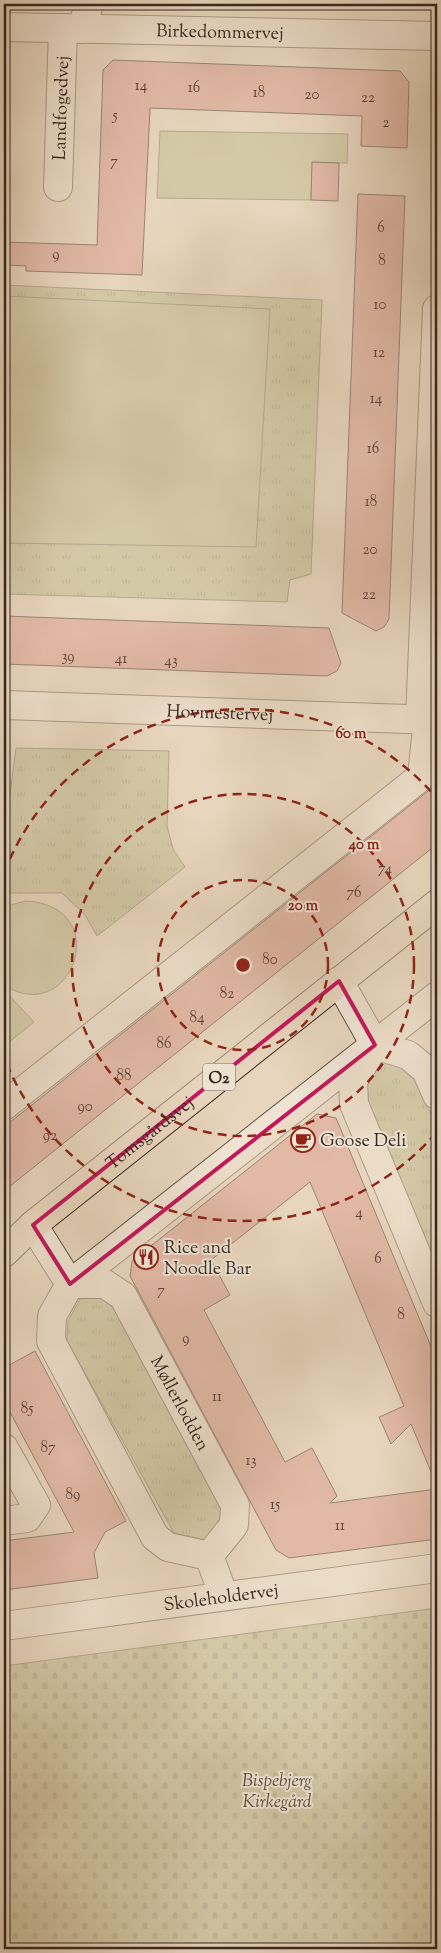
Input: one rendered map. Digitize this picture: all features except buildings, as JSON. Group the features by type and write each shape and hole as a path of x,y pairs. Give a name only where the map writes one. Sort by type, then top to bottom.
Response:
{"main road":[{"name":"Tomsgårdsvej","path":"4,1253 33,1225 437,904"}],"street":[{"name":"Birkedommervej","path":"21,19 437,36"},
{"name":"Landfogedvej","path":"58,187 78,20"},
{"path":"4,1106 422,776 428,719 437,309"},
{"name":"Hovmestervej","path":"4,705 428,719"},
{"path":"339,981 375,1045 408,1055 426,1070 437,1095"},
{"path":"224,1596 209,1556 168,1548 155,1536 51,1341 52,1316 70,1284 437,996"},
{"path":"375,1045 353,1081 354,1104 437,1303"},
{"path":"33,1225 70,1284"},
{"name":"Møllerlodden","path":"70,1284 105,1284 123,1296 235,1505 234,1525 209,1556"},
{"path":"4,1448 36,1505 27,1518 4,1521"},
{"name":"Skoleholdervej","path":"4,1626 437,1568"}],"highlighted area":[{"path":"339,981 375,1045 70,1284 33,1225"}],"green space":[{"path":"160,131 348,134 347,163 312,162 311,200 157,198"},
{"path":"4,285 322,300 311,574 290,580 287,602 4,594"},
{"path":"4,296 270,309 256,547 4,543"},
{"path":"16,748 169,751 167,826 173,849 185,867 97,936 85,915 62,893 4,893 8,809"},
{"path":"25,901 53,908 70,922 76,941 74,961 65,979 49,991 28,994 4,985 4,910 11,905"},
{"path":"4,990 34,1022 4,1046"},
{"path":"379,1059 401,1068 417,1082 437,1128 437,1274 366,1106 367,1086"},
{"path":"99,1297 115,1308 221,1508 219,1523 206,1540 174,1533 67,1341 68,1321 80,1299"},
{"name":"Bispebjerg Kirkegård","path":"437,1608 437,1949 4,1949 4,1666"}],"place":[{"name":"Goose Deli","path":"303,1140"},
{"name":"Rice and Noodle Bar","path":"146,1257"}]}
